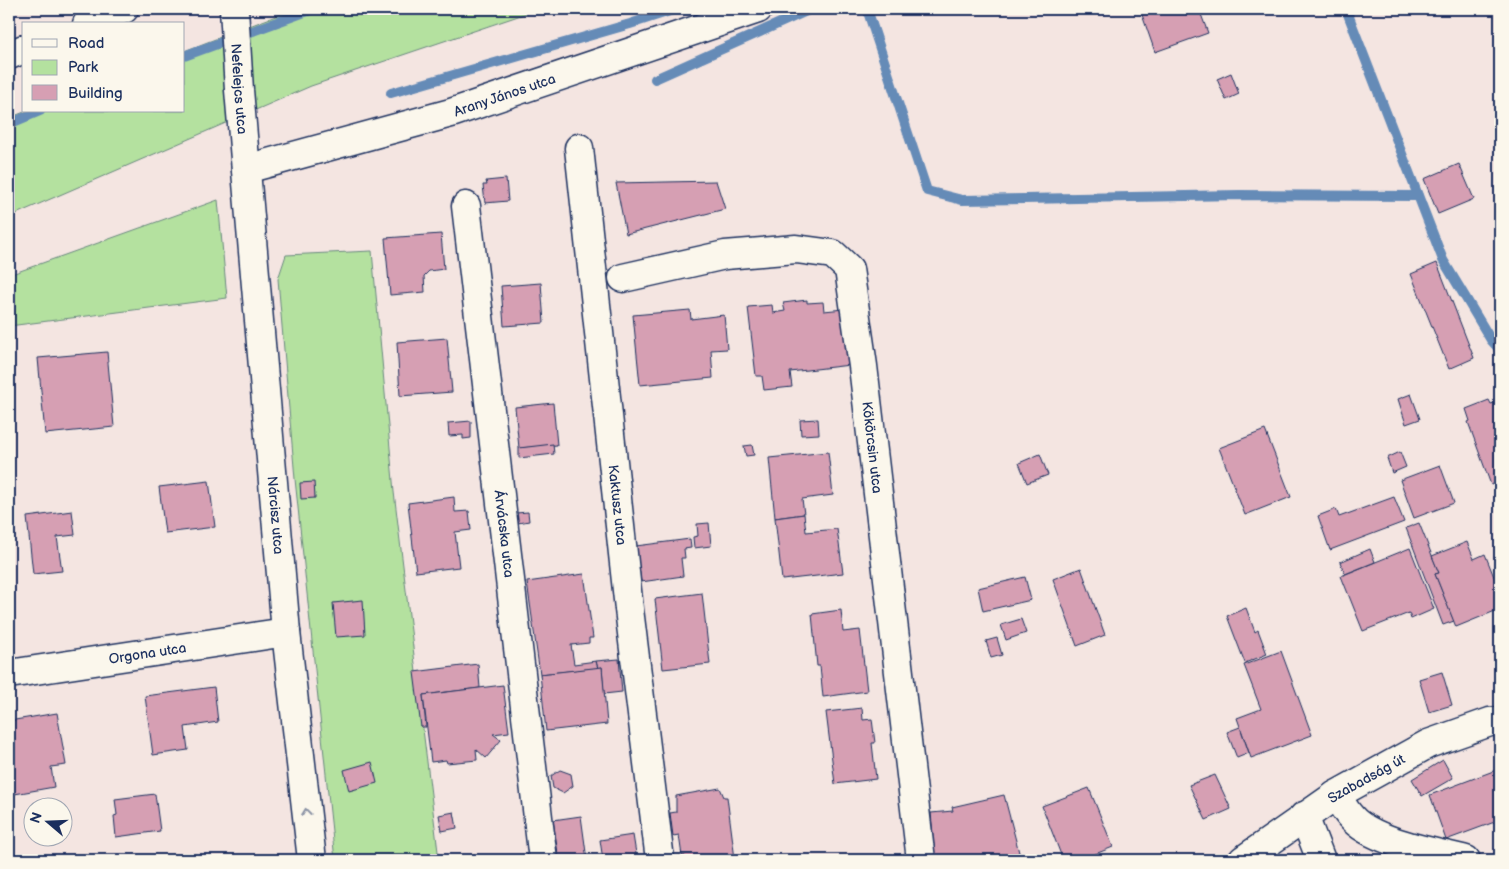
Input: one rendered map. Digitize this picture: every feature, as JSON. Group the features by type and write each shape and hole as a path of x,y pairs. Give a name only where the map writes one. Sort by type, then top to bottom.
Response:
{"main road":[{"path":"92,22 124,9"},
{"name":"Nefelejcs utca","path":"234,9 238,85 246,169"},
{"name":"Arany János utca","path":"246,169 451,113 758,9"},
{"path":"9,55 22,50"},
{"name":"Kaktusz utca","path":"579,148 626,589 660,860"},
{"name":"Nárcisz utca","path":"246,169 286,632 312,860"},
{"name":"Árvácska utca","path":"466,206 543,860"},
{"name":"Kökörcsin utca","path":"623,278 724,255 796,248 833,254 849,269 864,376 921,860"},
{"name":"Orgona utca","path":"9,674 286,632"},
{"name":"Szabadság út","path":"1243,860 1336,795 1428,744 1490,722 1500,721"},
{"path":"1336,795 1352,818 1383,838 1466,860"},
{"path":"1304,816 1321,860"}],"green space":[{"path":"294,9 539,9 311,86 9,217 9,118 24,112 185,112 185,51"},
{"path":"218,200 227,298 9,326 9,275"},
{"path":"372,251 394,492 439,860 335,860 295,479 278,279 286,255"}],"building":[{"path":"1140,9 1199,9 1208,33 1155,52"},
{"path":"1231,73 1239,94 1226,100 1217,79"},
{"path":"1459,164 1474,199 1438,214 1424,179"},
{"path":"506,179 508,201 485,203 483,185 487,185 486,181"},
{"path":"716,181 725,209 626,234 616,183"},
{"path":"441,234 444,269 429,271 424,276 425,292 390,295 385,238"},
{"path":"1437,263 1474,358 1449,369 1411,274"},
{"path":"541,283 544,323 504,326 501,286"},
{"path":"807,300 807,303 823,302 824,311 844,309 850,365 790,372 792,387 764,390 762,376 756,376 748,307 772,305 773,313 785,311 783,303"},
{"path":"690,310 691,319 724,315 727,349 711,350 713,378 640,385 633,315"},
{"path":"447,338 452,392 400,396 397,342"},
{"path":"107,352 114,427 45,434 38,358"},
{"path":"1411,394 1420,419 1406,424 1398,399"},
{"path":"1489,400 1491,404 1500,401 1500,481 1491,485 1468,422 1470,421 1466,409"},
{"path":"553,403 557,445 519,448 515,407"},
{"path":"818,419 819,434 801,435 800,420"},
{"path":"471,421 471,438 463,439 463,435 449,436 448,423"},
{"path":"1265,430 1291,497 1245,515 1219,448"},
{"path":"553,444 554,454 519,458 519,448"},
{"path":"752,445 754,455 746,456 744,446"},
{"path":"828,452 833,495 802,499 804,514 775,518 769,458"},
{"path":"1400,452 1406,467 1392,473 1387,458"},
{"path":"1040,454 1048,475 1027,483 1019,463"},
{"path":"1440,465 1454,503 1414,518 1400,480"},
{"path":"209,481 215,527 165,533 159,487"},
{"path":"314,482 315,498 301,499 300,483"},
{"path":"454,497 455,512 469,511 471,530 455,532 459,567 416,572 408,503"},
{"path":"1394,497 1404,522 1330,550 1318,516 1336,509 1339,517"},
{"path":"72,511 75,535 57,537 62,571 33,574 27,517"},
{"path":"528,512 529,521 518,523 516,513"},
{"path":"804,514 806,532 837,529 843,573 782,580 775,518"},
{"path":"709,523 711,546 694,548 693,537 698,536 697,524"},
{"path":"1419,523 1439,573 1435,574 1454,621 1443,625 1406,528"},
{"path":"690,539 691,548 684,549 685,558 681,558 683,576 641,582 636,546"},
{"path":"1467,542 1474,559 1485,554 1500,592 1500,609 1456,627 1435,574 1439,573 1432,556"},
{"path":"1410,548 1434,609 1411,619 1409,613 1363,631 1341,576"},
{"path":"1370,549 1375,562 1345,574 1340,562"},
{"path":"1081,568 1105,635 1077,646 1053,579"},
{"path":"584,574 593,638 589,638 589,643 571,645 574,664 596,661 598,668 540,674 527,582"},
{"path":"1025,577 1031,600 983,611 978,588"},
{"path":"702,593 710,664 663,669 655,599"},
{"path":"363,600 365,635 336,637 333,603"},
{"path":"1246,608 1255,632 1258,630 1267,654 1245,663 1227,616"},
{"path":"841,610 843,632 860,630 867,691 823,697 820,666 817,666 812,614"},
{"path":"1021,619 1026,633 1006,640 1001,625"},
{"path":"997,638 1002,655 991,658 986,641"},
{"path":"1281,651 1312,735 1251,758 1237,718 1261,709 1244,665"},
{"path":"619,659 622,692 604,694 602,667 598,668 596,661"},
{"path":"478,664 480,688 423,695 426,727 421,727 414,672"},
{"path":"602,667 607,724 546,731 540,674"},
{"path":"1442,672 1452,705 1429,712 1419,679"},
{"path":"503,685 509,732 493,734 501,740 486,758 476,749 477,760 447,763 446,760 431,762 423,695"},
{"path":"214,687 218,722 185,727 188,750 153,755 145,696"},
{"path":"862,708 863,720 872,719 875,743 872,743 876,779 835,784 826,712"},
{"path":"57,713 66,765 51,767 54,787 9,795 9,721"},
{"path":"1240,727 1249,753 1237,758 1227,732"},
{"path":"1443,760 1453,778 1422,796 1412,779"},
{"path":"372,762 377,783 349,791 344,770"},
{"path":"560,770 571,774 573,786 563,793 553,788 551,776"},
{"path":"1496,770 1500,780 1500,820 1446,840 1430,795"},
{"path":"1215,775 1231,809 1206,820 1189,785"},
{"path":"720,788 724,797 727,797 735,859 686,860 685,856 682,856 679,835 673,836 670,813 676,812 676,796"},
{"path":"1089,788 1113,847 1080,860 1063,860 1042,806"},
{"path":"155,794 160,831 116,837 114,816 117,815 115,799"},
{"path":"1004,795 1021,860 935,860 931,813 953,811 952,807"},
{"path":"454,812 457,828 442,831 439,815"},
{"path":"581,816 587,860 559,860 553,820"},
{"path":"633,835 637,860 603,860 600,840"}],"waterway":[{"path":"185,56 313,9"},
{"path":"391,93 676,9"},
{"path":"655,79 811,9"},
{"path":"867,9 927,191 962,200 1239,195 1418,196"},
{"path":"1346,9 1443,260 1491,340 1500,350"},
{"path":"9,124 38,112"}]}
